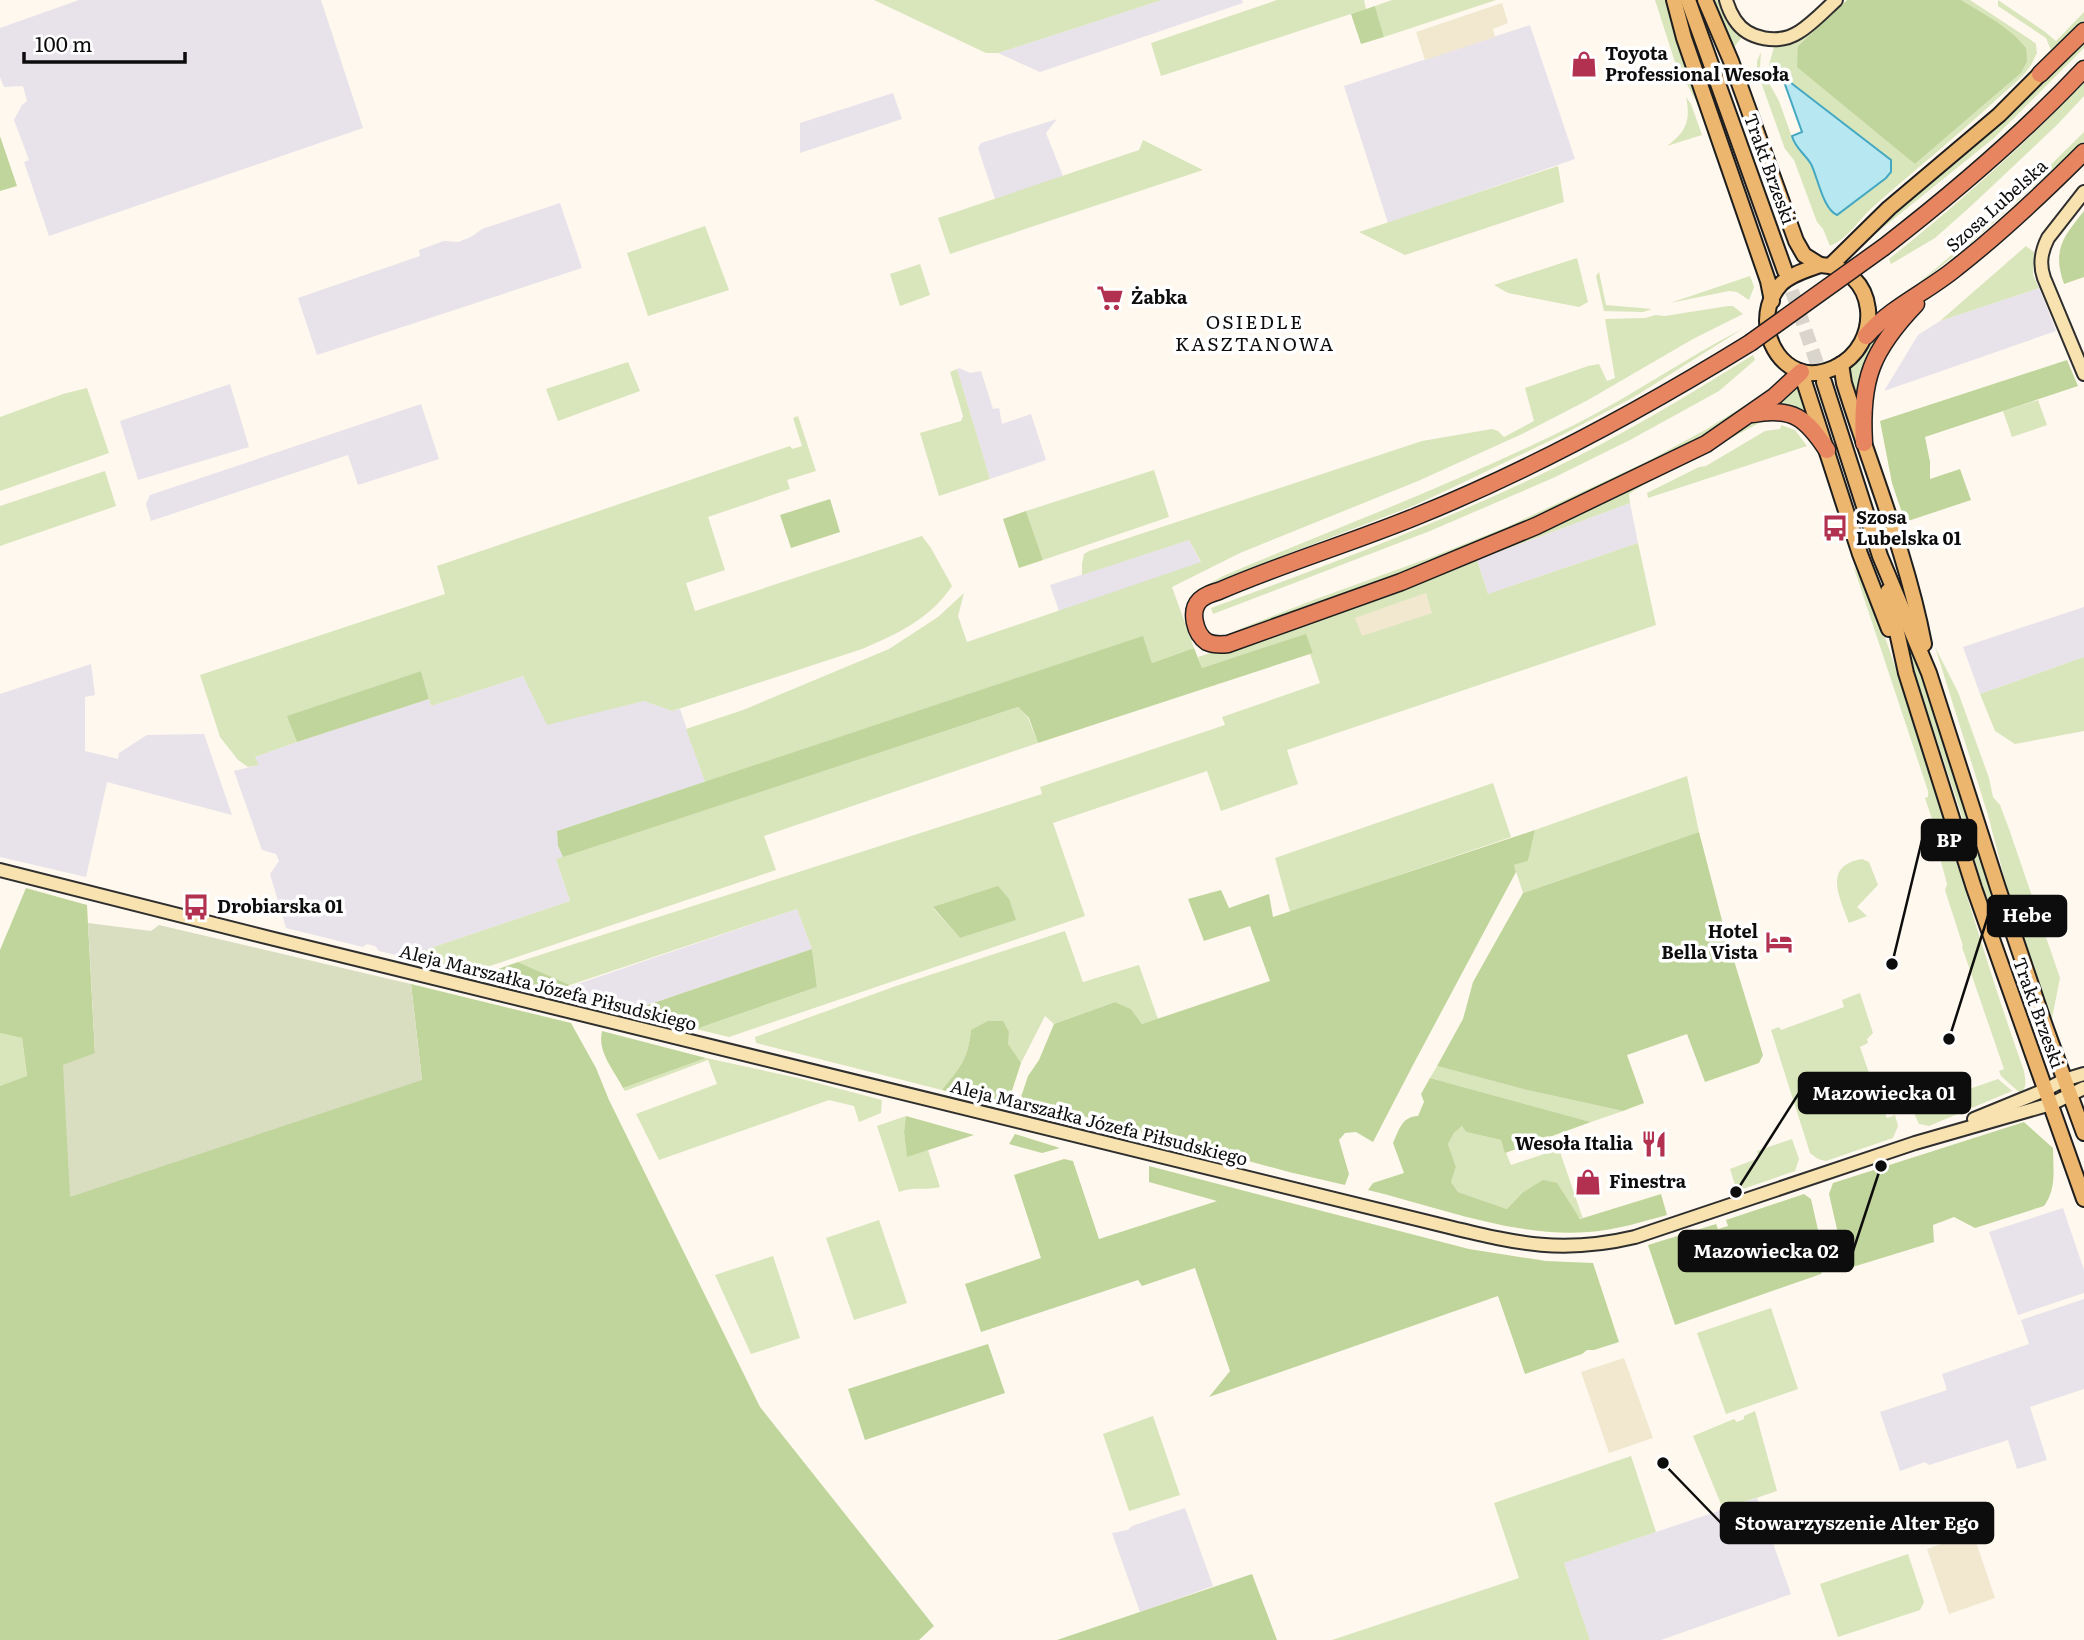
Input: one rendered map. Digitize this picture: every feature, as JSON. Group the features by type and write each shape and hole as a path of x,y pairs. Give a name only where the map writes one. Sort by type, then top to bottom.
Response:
{"highway":[{"path":"2040,74 2084,31"},
{"path":"1801,372 1782,391 1706,444 1503,541 1401,582 1242,639 1219,645 1205,640 1197,630 1194,615 1201,598 1416,517 1488,486 1622,419 1750,343 1884,247 1981,169 2084,69"},
{"name":"Szosa Lubelska","path":"1933,286 2023,212 2084,152"},
{"path":"1866,336 1884,316 1933,286"},
{"path":"1864,443 1863,402 1875,358 1894,327 1933,286"},
{"path":"1751,414 1782,412 1800,417 1809,424 1827,450"}],"main road":[{"path":"1674,0 1684,38 1768,281 1772,301"},
{"name":"Trakt Brzeski","path":"1688,0 1785,271"},
{"path":"1705,0 1740,86 1796,241 1804,254 1825,265 1842,270 1852,278 1866,299 1869,316 1866,336 1856,351 1841,364 1819,373 1801,372 1781,361 1770,341 1768,318 1772,301 1782,283 1825,265 1999,115 2040,74"},
{"path":"1726,0 1735,21 1742,28 1759,37 1777,39 1801,31 1836,0"},
{"path":"2084,192 2048,238 2043,247 2041,262 2044,278 2084,374"},
{"path":"1841,364 1843,383 1919,619 1929,673"},
{"path":"1801,372 1860,554 1906,673"},
{"name":"Trakt Brzeski","path":"1824,382 1880,556 1929,673 1998,888 2084,1133"},
{"name":"Trakt Brzeski","path":"1880,556 1906,673 1974,888 2084,1199"},
{"name":"Aleja Marszałka Józefa Piłsudskiego","path":"0,870 1527,1244 1580,1246 1606,1244 1635,1237 2048,1097 2070,1095 2084,1088"},
{"name":"Aleja Marszałka Józefa Piłsudskiego","path":"2048,1097 2064,1080 2084,1074"}],"shaded area":[{"path":"79,0 321,0 363,128 49,236 24,162 29,160 14,120 27,101 23,86 4,87 0,77 0,28"},
{"path":"1162,0 1242,0 1243,3 1040,72 998,53"},
{"path":"1502,3 1508,23 1493,29 1495,37 1425,60 1416,32"},
{"path":"1530,25 1575,159 1388,223 1344,86"},
{"path":"893,93 902,119 800,153 800,123"},
{"path":"1057,119 1046,133 1063,176 995,199 978,148 981,143"},
{"path":"560,203 582,268 317,355 298,298 420,256 419,250 444,241 458,242 482,229"},
{"path":"2039,288 2056,331 1884,391 1918,335 1940,321"},
{"path":"957,369 970,373 981,371 993,409 999,408 1002,424 1031,414 1046,460 990,479"},
{"path":"230,384 249,447 138,480 120,421"},
{"path":"421,404 439,459 358,485 348,455 151,521 146,504 150,495"},
{"path":"1630,503 1638,543 1488,594 1477,560"},
{"path":"1189,540 1201,563 1059,611 1050,585"},
{"path":"1426,593 1433,613 1361,637 1354,618"},
{"path":"2084,607 2084,657 1980,694 1963,647"},
{"path":"91,664 95,695 85,697 85,751 118,759 119,753 147,735 204,734 232,815 107,782 86,877 0,857 0,694"},
{"path":"523,676 547,724 644,701 672,711 680,709 705,782 557,831 558,846 563,857 556,859 570,901 404,957 379,951 375,946 367,944 363,947 286,928 270,874 279,861 276,854 262,850 234,771 258,765 255,757 297,742 429,699 431,706"},
{"path":"797,909 812,949 627,1012 554,992"},
{"path":"2063,1208 2084,1270 2084,1293 2018,1315 1989,1232"},
{"path":"2084,1299 2084,1389 2030,1407 2047,1460 2017,1469 2008,1440 1929,1465 1925,1462 1900,1471 1880,1412 1947,1390 1942,1374 2029,1344 2021,1320"},
{"path":"1624,1358 1653,1438 1609,1453 1581,1372"},
{"path":"1757,1498 1791,1594 1661,1640 1590,1640 1564,1563"},
{"path":"1185,1508 1213,1586 1140,1612 1112,1533 1128,1530 1132,1526"},
{"path":"1973,1533 1995,1598 1949,1614 1927,1549"}],"green space":[{"path":"874,0 1162,0 998,53 986,53"},
{"path":"1277,0 1364,0 1366,9 1161,76 1151,43"},
{"path":"1392,0 1496,0 1384,37 1375,6"},
{"path":"1655,0 1669,0 1696,101 1675,62"},
{"path":"1706,0 1719,0 1727,21 1742,37 1735,46 1735,54"},
{"path":"1847,0 1961,0 2014,35 2026,48 2027,62 2021,73 1915,164 1797,67 1798,46"},
{"path":"1961,0 1970,0 2031,40 2036,44 2037,55 2014,84 1874,206 1848,233 1830,246 1817,222 1794,160 1785,149 1757,71 1761,52 1760,67 1779,101 1794,143 1810,162 1829,210 1837,215 1886,178 1891,160 1782,76 1773,75 1769,65 1774,47 1805,37 1845,1 1798,46 1915,164 2021,73 2027,62 2014,35"},
{"path":"1998,0 2056,41 2084,12 2084,20 2053,55 2046,38 1998,6"},
{"path":"1375,6 1384,37 1361,44 1351,14"},
{"path":"2084,44 2084,48 1994,138 1864,243 2003,122"},
{"path":"2084,83 2084,96 1970,207 1935,238 1891,264 1889,259 1990,174"},
{"path":"1686,97 1702,135 1667,146 1679,136 1686,125"},
{"path":"2084,132 2084,141 1973,241 1902,297 2006,209"},
{"path":"0,136 17,186 0,191"},
{"path":"1143,140 1203,170 950,254 938,218 1139,150"},
{"path":"1558,166 1564,202 1405,255 1359,232"},
{"path":"2084,211 2084,277 2064,284 2059,262 2062,244"},
{"path":"705,226 729,290 648,316 627,253"},
{"path":"2026,246 2034,252 2033,275 2039,288 1940,321"},
{"path":"1577,258 1588,302 1579,307 1508,293 1494,285"},
{"path":"920,264 930,295 900,306 890,274"},
{"path":"1599,272 1606,305 1652,309 1643,312 1604,311 1596,276"},
{"path":"1750,276 1754,287 1749,300 1737,292 1729,291 1670,303"},
{"path":"1733,306 1743,314 1520,435 1418,481 1240,553 1172,587 1194,648 1152,663 1143,637 705,782 686,729 743,710 889,649 938,617 964,593 958,616 967,642 1201,562 1189,540 1082,575 1084,554 1089,551 1422,441 1492,429 1504,437 1534,421 1525,388 1599,364 1607,381 1615,378 1605,319 1665,316"},
{"path":"1744,328 1634,397 1456,486 1413,506 1207,585 1418,496 1578,423"},
{"path":"1880,329 1883,329 1865,367 1856,408 1846,367 1861,360"},
{"path":"1753,355 1755,360 1719,391 1553,478 1430,531 1213,614 1211,608 1382,543 1550,470 1653,415"},
{"path":"2067,360 2078,386 1925,437 1930,479 1960,469 1971,500 1905,522 1892,483 1880,421"},
{"path":"628,362 640,391 558,421 546,389"},
{"path":"957,369 990,479 939,496 920,433 961,421 963,416 950,372"},
{"path":"1798,383 1810,418 1774,405"},
{"path":"87,388 109,453 0,491 0,417"},
{"path":"1767,392 1711,432 1540,517 1448,557 1232,632 1509,526 1646,462"},
{"path":"2038,400 2047,425 2012,437 2003,411"},
{"path":"798,416 816,471 787,480 790,489 708,517 725,570 686,583 695,611 922,536 952,586 934,608 900,631 862,649 672,711 644,701 547,725 523,676 431,706 421,671 288,716 297,742 255,757 259,765 248,767 238,760 220,737 200,675 445,594 437,566 790,446 792,449 802,446 793,418"},
{"path":"1770,419 1643,485 1629,494 1630,503 1477,560 1629,490 1715,446 1756,421"},
{"path":"1781,425 1795,430 1807,446 1648,498 1647,493 1706,466 1765,431 1780,429"},
{"path":"1154,470 1169,517 1043,560 1026,511"},
{"path":"105,471 116,506 0,546 0,506"},
{"path":"830,499 840,532 791,548 780,515"},
{"path":"1026,511 1043,560 1019,568 1003,519"},
{"path":"1638,543 1656,625 1287,750 1298,784 1221,811 1207,771 1053,823 1085,916 729,1037 696,1029 817,987 812,949 797,909 570,985 518,962 1042,794 1040,787 1225,725 1222,717 1320,683 1306,635 1202,668 1198,657 1367,601 1477,560 1488,594","holes":["1426,593 1432,613 1362,636 1355,618","933,908 1015,920 960,938"]},
{"path":"1853,565 1874,608 1891,653 2024,1071 2025,1086 2020,1093 1999,1071 2004,1069 1945,890 1947,884 1937,846 1940,843 1925,798 1928,797 1928,791"},
{"path":"1898,610 1915,654 2010,946 1984,891 1909,656"},
{"path":"1306,634 1313,653 1038,743 1029,718 1018,707 563,857 558,846 557,831 1143,636 1152,663 1194,648 1202,668"},
{"path":"1935,647 1958,692 1989,778 1993,797 2000,805 2009,829 2060,978 2051,1023 2007,888 1988,815"},
{"path":"2084,657 2084,731 2015,744 1995,731 1980,694"},
{"path":"421,671 429,699 297,742 287,716"},
{"path":"1018,707 1028,718 1038,743 764,836 776,870 469,973 404,957 570,901 556,859"},
{"path":"1687,776 1699,832 1523,893 1514,865 1528,861 1535,830"},
{"path":"1493,783 1511,837 1290,912 1275,858"},
{"path":"1535,830 1528,861 1514,865 1516,872 1373,1142 1356,1132 1345,1133 1339,1140 1349,1174 1345,1185 1068,1112 1017,1109 1028,1076 1039,1060 1054,1024 1115,1002 1131,1009 1142,1024 1270,981 1250,926 1204,941 1188,899 1221,890 1229,908 1269,894 1273,917"},
{"path":"1699,832 1724,928 1763,1055 1759,1063 1705,1082 1687,1034 1627,1055 1644,1103 1623,1111 1527,1090 1437,1066 1463,1019 1473,982 1523,893"},
{"path":"1862,859 1869,862 1878,885 1857,907 1867,916 1849,923 1839,893 1838,875 1842,868"},
{"path":"998,886 1009,899 1016,920 960,938 933,907"},
{"path":"26,888 87,905 95,1054 422,1080 411,984 571,1023 596,1068 609,1100 760,1407 934,1626 919,1640 0,1640 0,1086 27,1076 22,1038 0,1033 0,950"},
{"path":"88,923 151,931 159,925 411,984 422,1080 70,1197 63,1065 95,1053"},
{"path":"1065,931 1083,982 1139,965 1158,1019 1142,1024 1131,1009 1115,1002 1054,1024 1045,1016 1021,1063 1007,1044 1009,1032 971,1030 968,1049 962,1063 942,1090 756,1043 755,1037 896,986"},
{"path":"812,949 817,987 696,1029 627,1012"},
{"path":"518,962 570,985 554,992 479,976"},
{"path":"1860,993 1873,1033 1867,1039 1868,1043 1860,1047 1883,1114 1885,1113 1887,1118 1895,1115 1898,1126 1893,1138 1826,1161 1810,1153 1771,1030 1779,1027 1781,1030 1844,1007 1842,1000"},
{"path":"988,1021 1003,1021 1009,1032 1008,1044 1021,1063 1007,1106 942,1090 962,1063 968,1049 971,1030"},
{"path":"602,1031 706,1058 623,1088 604,1054"},
{"path":"0,1033 22,1038 27,1077 0,1086"},
{"path":"706,1058 882,1100 881,1113 859,1122 854,1106 829,1100 659,1160 636,1114 717,1084 708,1060 625,1091 623,1088"},
{"path":"1437,1066 1527,1090 1623,1111 1591,1122 1430,1078"},
{"path":"1430,1078 1591,1122 1505,1153 1501,1140 1466,1132 1462,1126 1448,1144 1456,1167 1451,1182 1458,1192 1507,1209 1522,1193 1543,1180 1557,1183 1580,1219 1661,1194 1667,1215 1599,1231 1561,1233 1477,1220 1368,1190 1373,1183 1404,1173 1393,1143 1405,1121 1418,1116 1424,1102 1421,1094"},
{"path":"1998,1079 2012,1091 1929,1126 1919,1124 1913,1111 1915,1108"},
{"path":"906,1116 904,1132 907,1156 928,1150 940,1187 899,1192 877,1126"},
{"path":"906,1116 974,1135 907,1157 904,1132"},
{"path":"2024,1122 2053,1148 2053,1185 2044,1206 1975,1228 1954,1217 1933,1225 1934,1242 1846,1269 1829,1194 1833,1183"},
{"path":"1462,1126 1466,1132 1501,1140 1511,1165 1559,1149 1583,1219 1522,1193 1507,1209 1458,1192 1451,1182 1456,1167 1448,1144"},
{"path":"1015,1134 1060,1148 1042,1153 1009,1144"},
{"path":"1792,1139 1799,1159 1795,1171 1737,1191 1730,1169 1759,1158 1757,1151"},
{"path":"1064,1159 1073,1161 1099,1239 1217,1201 1149,1182 1149,1166 1469,1249 1546,1261 1593,1263 1619,1342 1587,1350 1525,1374 1498,1296 1209,1397 1230,1371 1195,1268 1142,1286 1138,1280 981,1332 965,1284 1041,1258 1014,1175"},
{"path":"1804,1194 1811,1199 1826,1265 1821,1274 1675,1325 1648,1245 1716,1224 1718,1229 1728,1226 1726,1220"},
{"path":"879,1220 907,1303 854,1320 826,1238"},
{"path":"773,1256 800,1338 751,1354 715,1275"},
{"path":"1771,1308 1798,1389 1726,1414 1697,1333"},
{"path":"988,1344 1005,1393 865,1440 848,1389"},
{"path":"1755,1411 1777,1491 1723,1509 1693,1436 1734,1419 1737,1422"},
{"path":"1153,1416 1180,1495 1129,1511 1103,1434"},
{"path":"1631,1456 1656,1532 1564,1563 1590,1640 1332,1640 1519,1578 1494,1503"},
{"path":"1908,1554 1924,1602 1920,1610 1838,1637 1820,1584"},
{"path":"1252,1574 1277,1640 1057,1640"}],"water":[{"path":"1782,76 1891,160 1891,172 1886,178 1837,215 1828,206 1811,164 1793,140 1792,136 1802,132"}],"tunnel":[{"path":"1785,271 1823,381"}],"place":[{"name":"Toyota Professional Wesoła","path":"1584,64"},
{"name":"Żabka","path":"1110,298"},
{"name":"Szosa Lubelska 01","path":"1835,528"},
{"name":"Drobiarska 01","path":"196,907"},
{"name":"Hotel Bella Vista","path":"1779,942"},
{"name":"BP","path":"1892,964"},
{"name":"Hebe","path":"1949,1039"},
{"name":"Wesoła Italia","path":"1654,1144"},
{"name":"Mazowiecka 02","path":"1881,1166"},
{"name":"Finestra","path":"1588,1182"},
{"name":"Mazowiecka 01","path":"1736,1192"},
{"name":"Stowarzyszenie Alter Ego","path":"1663,1463"}],"district":[{"name":"OSIEDLE KASZTANOWA","path":"1255,333"}]}
